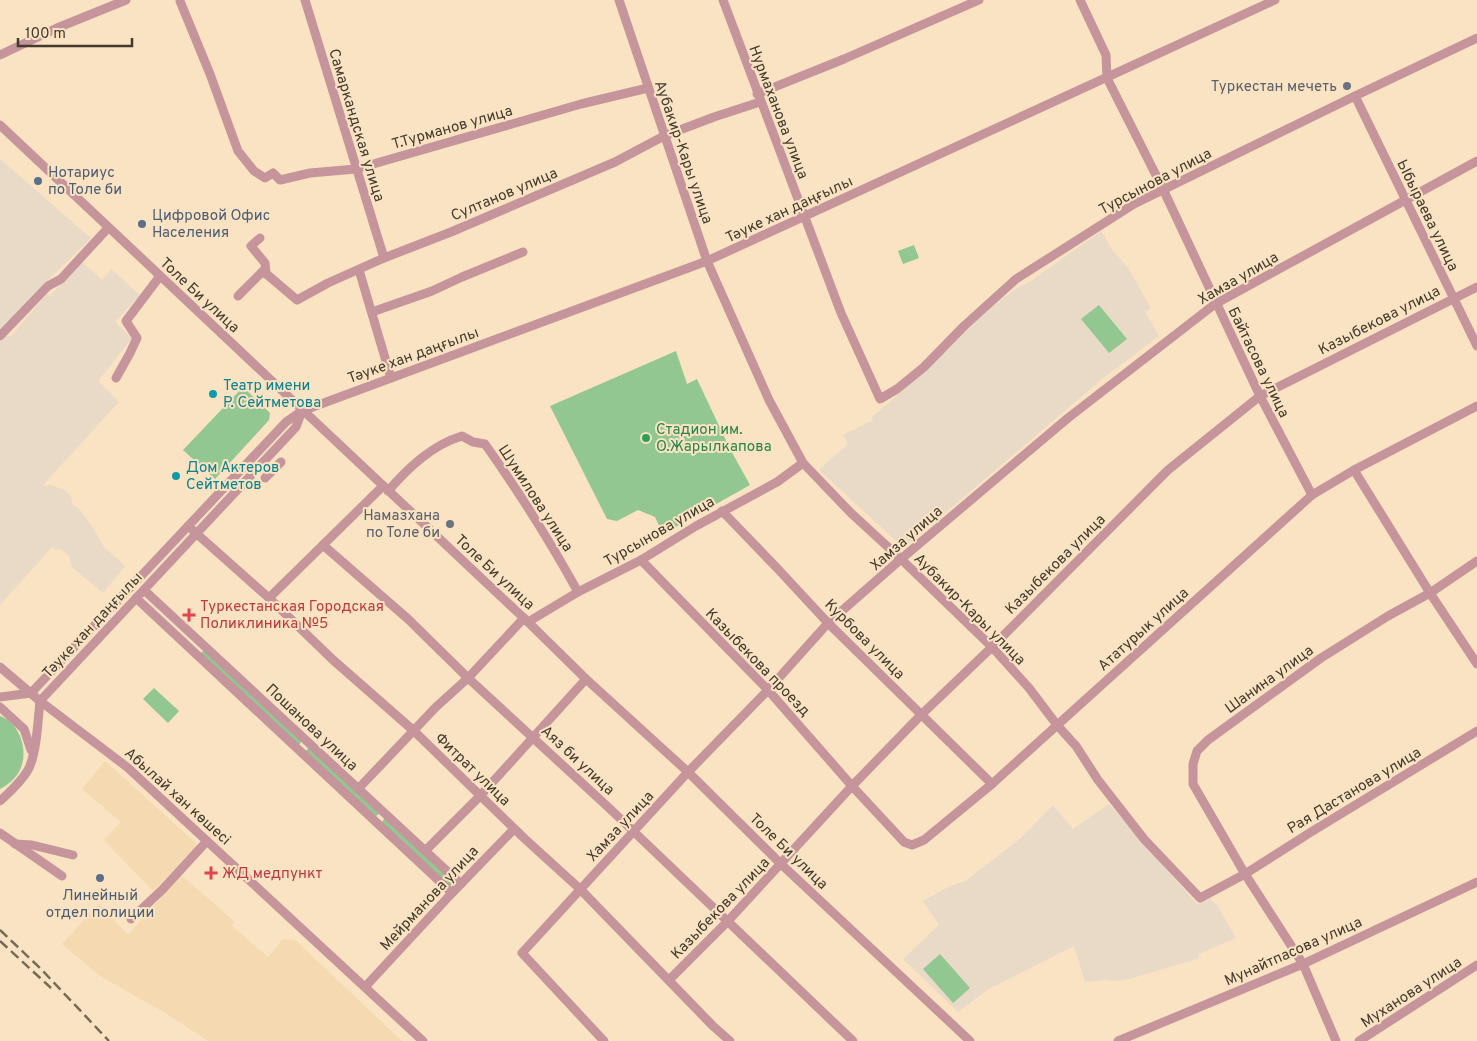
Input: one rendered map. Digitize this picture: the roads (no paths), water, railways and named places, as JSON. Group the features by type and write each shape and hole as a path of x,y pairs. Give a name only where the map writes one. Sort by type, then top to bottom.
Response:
{"street":[{"path":"0,54 126,0"},
{"name":"Т.Турманов улица","path":"180,0 238,151 254,171 264,178 273,173 280,180 310,173 356,169 581,104 648,88"},
{"name":"Самаркандская улица","path":"305,0 384,258"},
{"name":"Аубакир-Кары улица","path":"619,0 707,262 769,400 803,463 851,513 992,647 1029,688 1057,725 1076,746 1098,780 1144,839 1200,898 1245,874"},
{"name":"Нурмаханова улица","path":"723,0 841,313 880,399"},
{"name":"Султанов улица","path":"260,238 251,246 264,263 266,274 297,300 328,283 384,258 598,170 664,136 759,98 979,0"},
{"path":"1080,0 1106,56 1107,78"},
{"name":"Тәуке хан даңғылы","path":"31,693 286,422 302,410 707,262 1275,0"},
{"name":"Турсынова улица","path":"880,399 898,389 924,367 964,326 1016,279 1134,204 1477,38"},
{"name":"Байтасова улица","path":"1107,78 1163,189 1215,304 1260,396 1312,495"},
{"name":"Ыбыраева улица","path":"1355,96 1477,346"},
{"name":"Толе Би улица","path":"0,125 526,620 586,679 688,772 782,864 970,1041"},
{"name":"Хамза улица","path":"604,1041 522,953 688,772 768,690 828,623 1068,418 1215,304 1477,161"},
{"path":"0,336 48,286 61,279 108,228"},
{"path":"372,312 432,291 523,252"},
{"path":"359,270 391,378"},
{"path":"238,296 263,271 266,274"},
{"path":"116,378 137,338 126,321 160,276"},
{"name":"Казыбекова улица","path":"669,980 727,922 852,786 921,715 992,647 1168,470 1260,396 1477,286"},
{"name":"Ататурык улица","path":"852,786 904,842 912,845 924,840 992,784 1312,495 1354,470 1477,406"},
{"name":"Тәуке хан даңғылы","path":"40,701 296,427 302,410"},
{"name":"Шумилова улица","path":"269,598 323,545 420,459 449,440 462,436 472,442 485,444 551,543 578,592"},
{"path":"265,478 281,462"},
{"name":"Турсынова улица","path":"358,788 436,707 526,620 640,560 722,511 777,482 803,463"},
{"path":"1354,470 1430,593 1477,664"},
{"name":"Курбова улица","path":"722,511 828,623 992,784"},
{"name":"Фитрат улица","path":"188,526 269,598 332,659 414,731 514,829 580,889 730,1041"},
{"name":"Аяз би улица","path":"323,545 408,619 468,678 534,737 853,1041"},
{"name":"Казыбекова проезд","path":"640,560 768,690 852,786"},
{"name":"Шанина улица","path":"1336,1041 1303,964 1245,874 1193,784 1192,764 1197,751 1208,740 1321,658 1388,616 1430,593 1477,560"},
{"name":"Пошанова улица","path":"144,590 461,884"},
{"name":"Пошанова улица","path":"136,598 452,893"},
{"name":"Абылай хан көшесі","path":"0,667 40,701 127,767 423,1041"},
{"path":"425,851 480,796 586,679"},
{"path":"0,697 31,693"},
{"path":"0,801 29,769 40,701"},
{"path":"0,708 24,728 30,744 32,757"},
{"name":"Рая Дастанова улица","path":"1245,874 1477,731"},
{"name":"Мейрманова улица","path":"365,987 514,829"},
{"path":"0,833 62,876"},
{"path":"131,919 162,890 207,841"},
{"path":"15,844 32,845 73,855"},
{"name":"Мунайтпасова улица","path":"1118,1041 1303,964 1477,882"},
{"name":"Муханова улица","path":"1359,1041 1477,965"}],"railway":[{"path":"0,930 41,969 109,1041"},
{"path":"0,941 51,988"}],"place":[{"name":"Туркестан мечеть","path":"1347,86"},
{"name":"Нотариус по Толе би","path":"38,181"},
{"name":"Цифровой Офис Населения","path":"142,224"},
{"name":"Театр имени Р. Сейтметова","path":"213,394"},
{"name":"Стадион им. О.Жарылкапова","path":"646,438"},
{"name":"Дом Актеров Сейтметов","path":"176,476"},
{"name":"Намазхана по Толе би","path":"450,524"},
{"name":"Туркестанская Городская Поликлиника №5","path":"189,615"},
{"name":"ЖД медпункт","path":"211,873"},
{"name":"Линейный отдел полиции","path":"100,878"}]}
